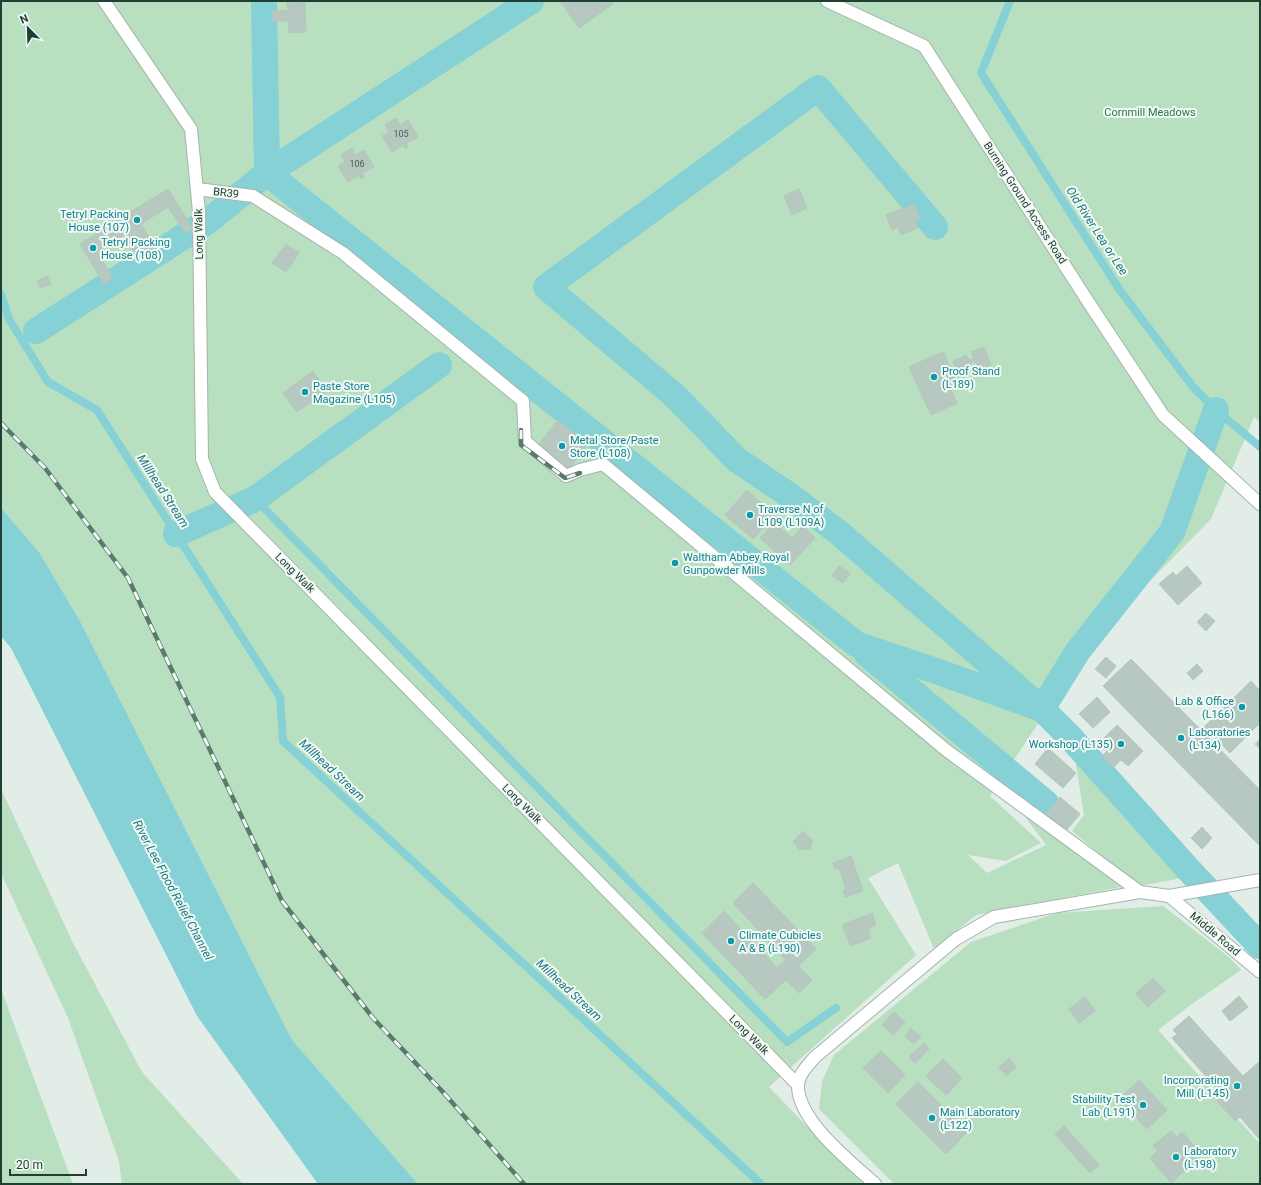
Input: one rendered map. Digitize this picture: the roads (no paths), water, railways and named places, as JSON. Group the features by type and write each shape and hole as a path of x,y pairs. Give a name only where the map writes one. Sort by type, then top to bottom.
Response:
{"street":[{"name":"Long Walk","path":"104,1 191,129 199,212 202,459 215,492 798,1085"},
{"name":"Burning Ground Access Road","path":"827,1 924,46 1163,415 1260,504"},
{"name":"BR39","path":"198,190 253,196 343,253 523,401 525,441 566,476 580,470 604,464 946,750 1140,892"},
{"path":"875,1184 818,1131 807,1115 800,1097 798,1085 803,1071 815,1057 956,940 994,917 1140,892 1169,896 1260,880"},
{"name":"Middle Road","path":"1169,896 1260,972"}],"water":[{"name":"River Lee Flood Relief Channel","path":"1,508 39,552 80,621 292,1040 418,1184 318,1184 197,1016 11,648 1,636"}],"waterway":[{"path":"264,1 267,173 856,644 1042,709 1069,736 1188,869 1260,946"},
{"path":"36,331 211,219 267,173 531,1"},
{"name":"Old River Lea or Lee","path":"1010,1 981,73 1119,289 1193,387 1216,410 1260,447"},
{"path":"935,227 818,88 546,287 675,396 737,460 789,495 838,532 1042,709 1078,651 1172,532 1216,410"},
{"name":"Millhead Stream","path":"1,294 9,319 48,382 97,410 280,697 283,741 761,1184"},
{"path":"176,534 255,499 439,365"},
{"path":"255,499 787,1042 836,1008"},
{"path":"867,654 1046,803"}],"railway":[{"path":"1,423 45,468 128,578 282,901 373,1018 442,1091 524,1184"},
{"path":"521,430 521,445 565,478 580,473"}],"place":[{"name":"Tetryl Packing House (107)","path":"137,220"},
{"name":"Tetryl Packing House (108)","path":"93,248"},
{"name":"Proof Stand (L189)","path":"934,377"},
{"name":"Paste Store Magazine (L105)","path":"305,392"},
{"name":"Metal Store/Paste Store (L108)","path":"562,446"},
{"name":"Traverse N of L109 (L109A)","path":"750,515"},
{"name":"Waltham Abbey Royal Gunpowder Mills","path":"675,563"},
{"name":"Lab & Office (L166)","path":"1242,707"},
{"name":"Laboratories (L134)","path":"1181,738"},
{"name":"Workshop (L135)","path":"1121,744"},
{"name":"Climate Cubicles A & B (L190)","path":"731,941"},
{"name":"Incorporating Mill (L145)","path":"1237,1086"},
{"name":"Stability Test Lab (L191)","path":"1143,1105"},
{"name":"Main Laboratory (L122)","path":"932,1118"},
{"name":"Laboratory (L198)","path":"1176,1157"}],"park label":[{"name":"Cornmill Meadows","path":"1150,112"}]}
